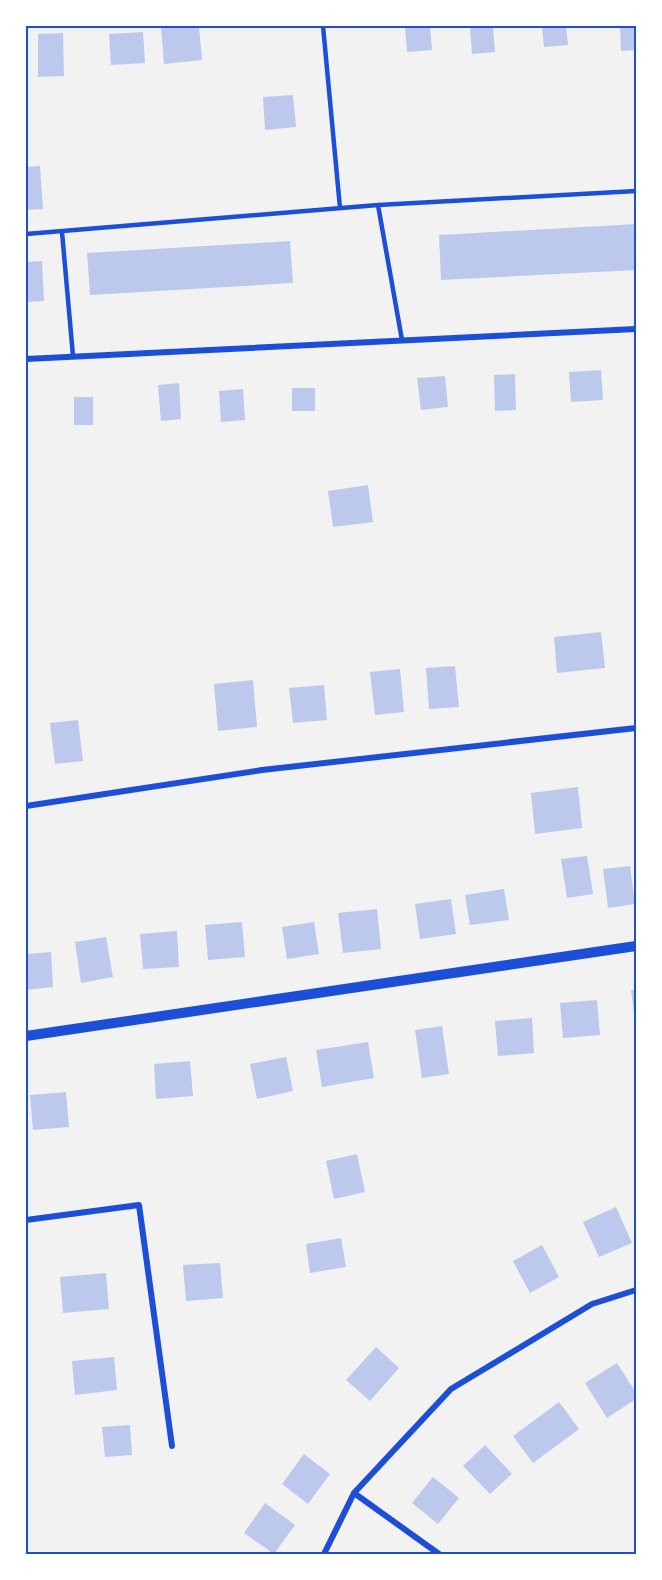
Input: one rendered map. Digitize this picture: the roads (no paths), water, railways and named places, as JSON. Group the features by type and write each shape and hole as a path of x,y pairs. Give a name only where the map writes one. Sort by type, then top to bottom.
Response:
{"street":[{"path":"26,358 636,329"},
{"path":"26,806 262,770 636,728"},
{"path":"26,1036 636,946"},
{"path":"26,1220 139,1205 172,1446"},
{"path":"324,1554 354,1493 451,1389 592,1304 636,1290"},
{"path":"354,1493 439,1554"}],"lane":[{"path":"323,26 340,208"},
{"path":"26,234 378,205 636,191"},
{"path":"378,205 402,340"},
{"path":"62,232 73,356"}]}
